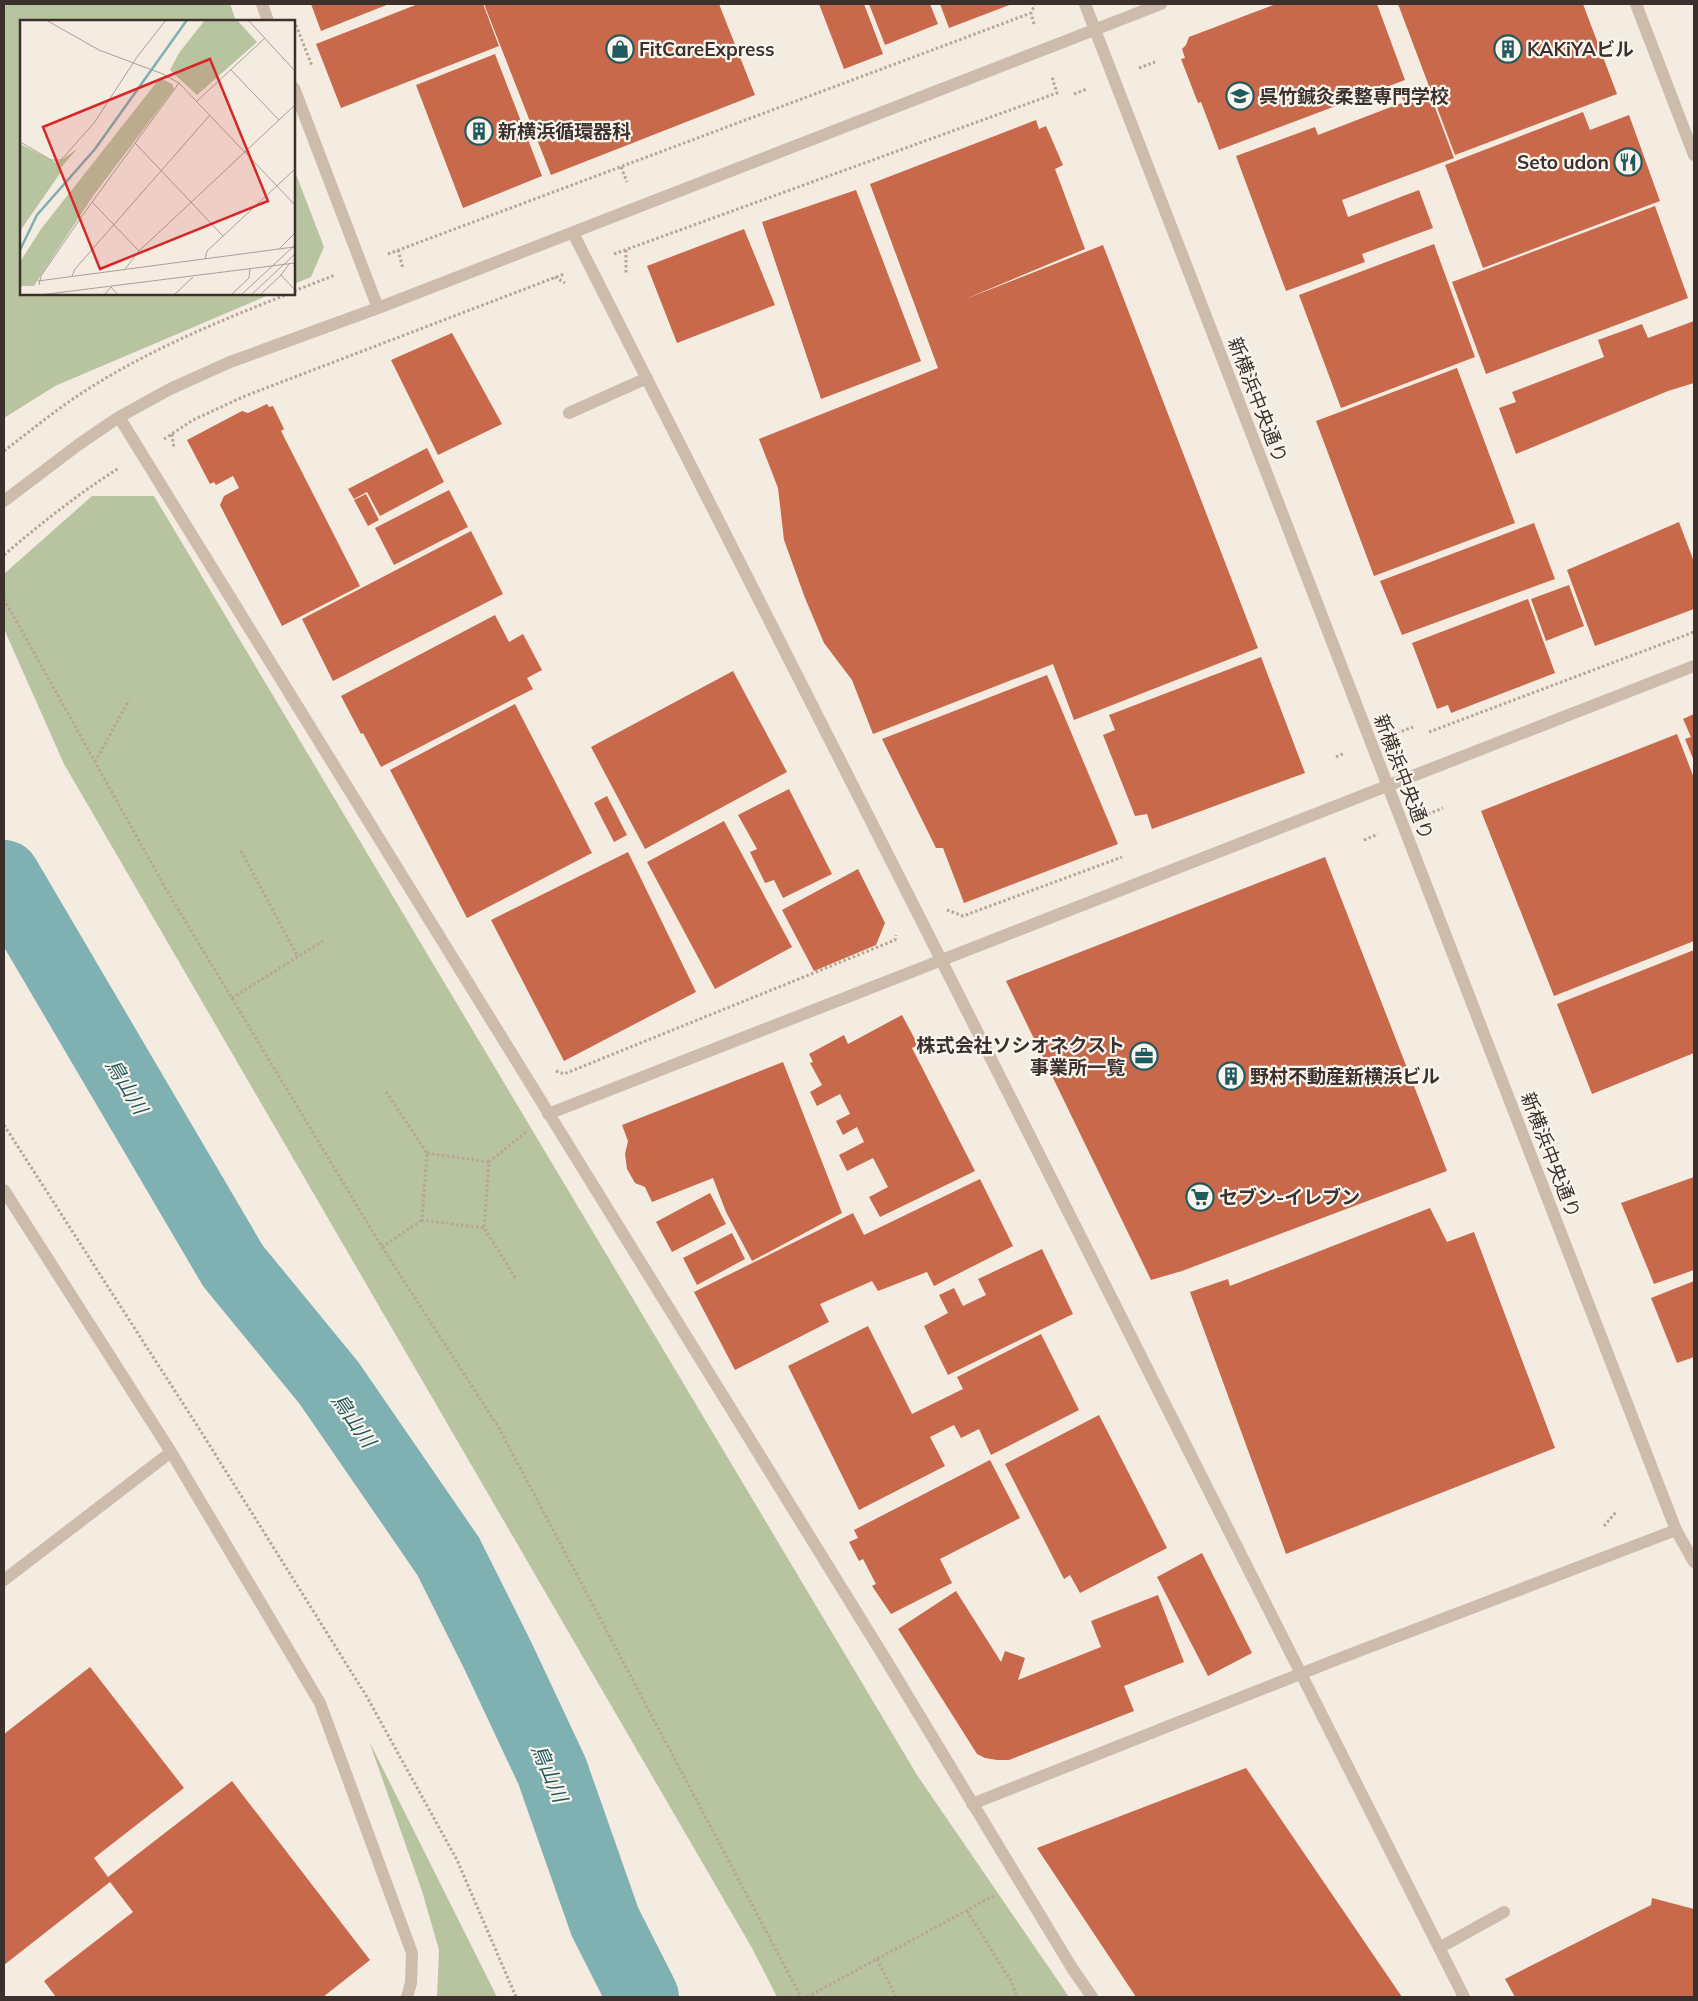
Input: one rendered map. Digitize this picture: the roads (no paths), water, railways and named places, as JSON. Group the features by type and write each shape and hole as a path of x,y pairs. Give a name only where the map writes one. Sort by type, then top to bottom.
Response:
{"street":[{"path":"262,4 268,20"},
{"name":"新横浜中央通り","path":"1085,4 1676,1530 1694,1562"},
{"path":"4,501 78,444 119,417 170,389 230,362 378,308 1162,4"},
{"path":"1636,4 1694,155"},
{"path":"295,91 378,308"},
{"path":"573,233 942,960 1464,1997"},
{"path":"569,413 646,378"},
{"path":"119,417 1092,1997"},
{"path":"548,1114 1694,666"},
{"path":"4,1190 171,1452 320,1703 412,1953 411,1983 407,1997"},
{"path":"4,1580 171,1452"},
{"path":"972,1804 1301,1673 1676,1530"},
{"path":"1439,1948 1504,1912"}],"waterway":[{"name":"鳥山川","path":"4,876 233,1266 329,1383 448,1556 552,1771 605,1922 643,1997"}],"place":[{"name":"FitCareExpress","path":"620,49"},
{"name":"KAKiYAビル","path":"1508,49"},
{"name":"呉竹鍼灸柔整専門学校","path":"1240,96"},
{"name":"新横浜循環器科","path":"479,131"},
{"name":"Seto udon","path":"1628,162"},
{"name":"株式会社ソシオネクスト 事業所一覧","path":"1144,1056"},
{"name":"野村不動産新横浜ビル","path":"1231,1076"},
{"name":"セブン-イレブン","path":"1200,1197"}]}
